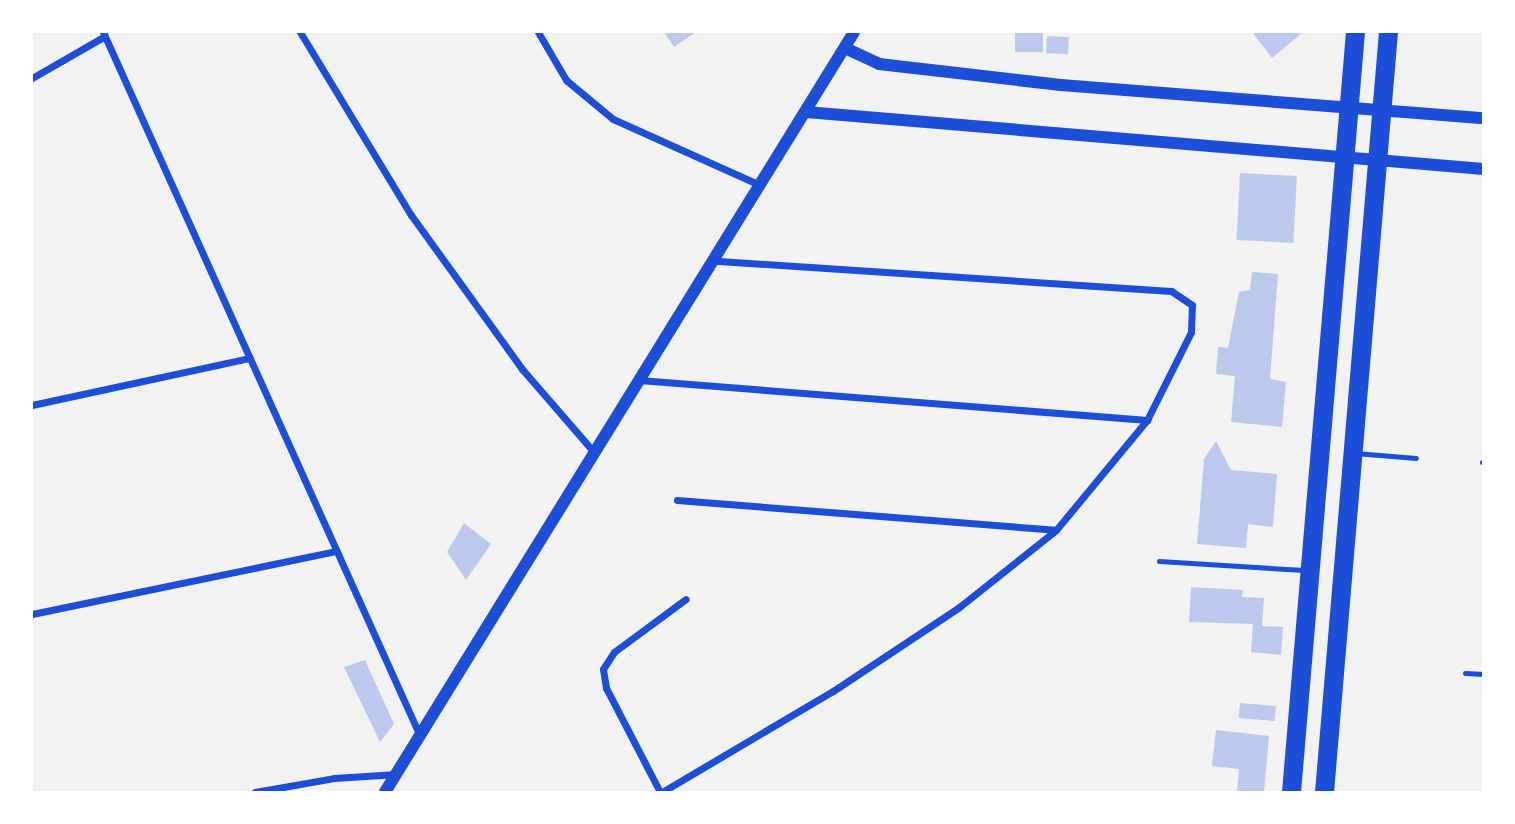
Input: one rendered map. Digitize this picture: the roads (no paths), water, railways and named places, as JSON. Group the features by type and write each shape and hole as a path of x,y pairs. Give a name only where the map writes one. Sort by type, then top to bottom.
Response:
{"highway":[{"path":"1292,793 1307,570 1355,32"},
{"path":"1324,793 1388,32"}],"street":[{"path":"300,32 411,215 522,369 593,451"},
{"path":"538,32 566,80 613,119 761,185"},
{"path":"386,793 593,451 715,261 854,32"},
{"path":"32,78 104,34 421,736"},
{"path":"845,48 879,64 1048,84 1382,107 1483,118"},
{"path":"806,112 1483,169"},
{"path":"686,600 614,652 603,669 606,688 661,793 833,691 958,608 1056,530 1147,420 1191,332 1192,305 1171,291 715,261"},
{"path":"32,405 250,358"},
{"path":"639,380 1147,420"},
{"path":"677,500 1056,530"},
{"path":"32,614 337,551"},
{"path":"255,793 334,778 398,774"}],"lane":[{"path":"1352,453 1416,458"},
{"path":"1159,561 1307,570"},
{"path":"1465,673 1483,674"}]}
